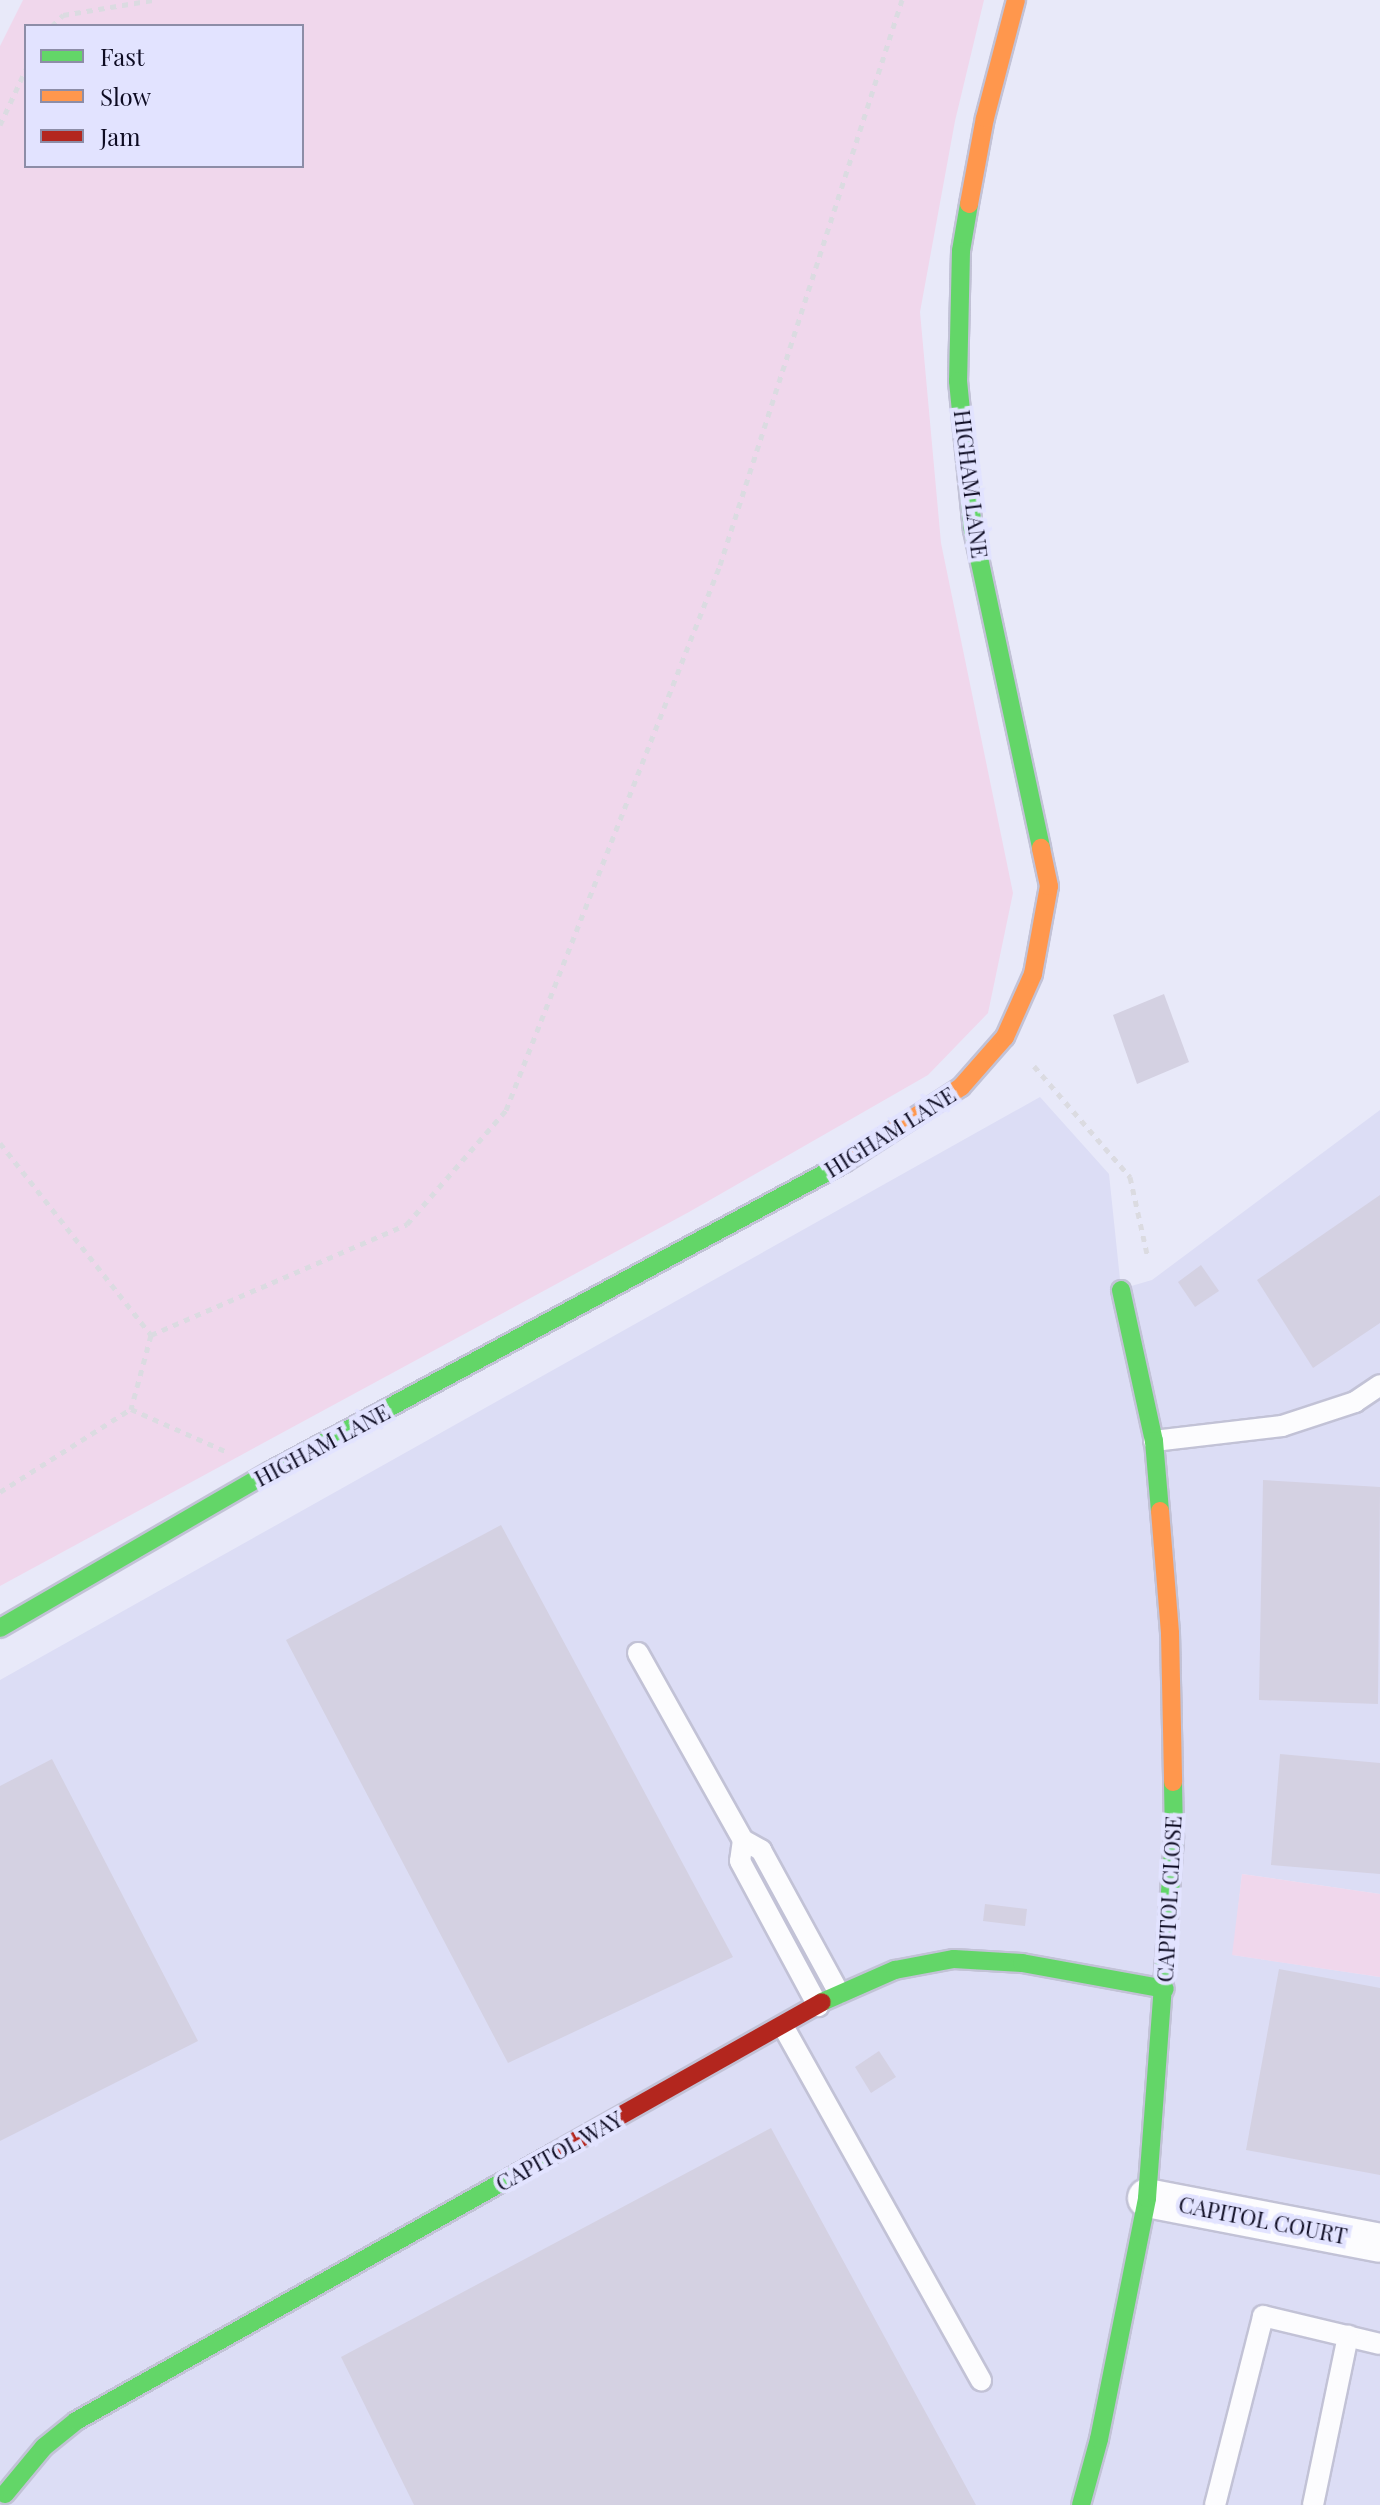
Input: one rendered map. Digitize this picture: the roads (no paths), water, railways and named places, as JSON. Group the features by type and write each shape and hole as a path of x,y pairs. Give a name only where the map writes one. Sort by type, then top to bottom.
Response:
{"street":[{"name":"HIGHAM LANE","path":"0,1628 271,1471 838,1167 961,1087 1005,1037 1033,974 1049,886 973,530 958,381 961,251 985,118 1016,0"},
{"name":"CAPITOL CLOSE","path":"1081,2505 1099,2439 1147,2198 1165,1989 1174,1836 1170,1633 1154,1441 1121,1290"},
{"name":"CAPITOL WAY","path":"8,2497 44,2447 76,2421 839,1993 895,1970 954,1959 1022,1963 1165,1989"},
{"name":"CAPITOL COURT","path":"1147,2198 1380,2243"}],"lane":[{"path":"1154,1441 1282,1426 1355,1402 1380,1385"},
{"path":"638,1653 743,1840 761,1850 839,1993"},
{"path":"743,1840 740,1861 818,2006"},
{"path":"783,2026 981,2380"},
{"path":"1215,2505 1263,2316 1380,2344"},
{"path":"1313,2505 1348,2336"}]}
